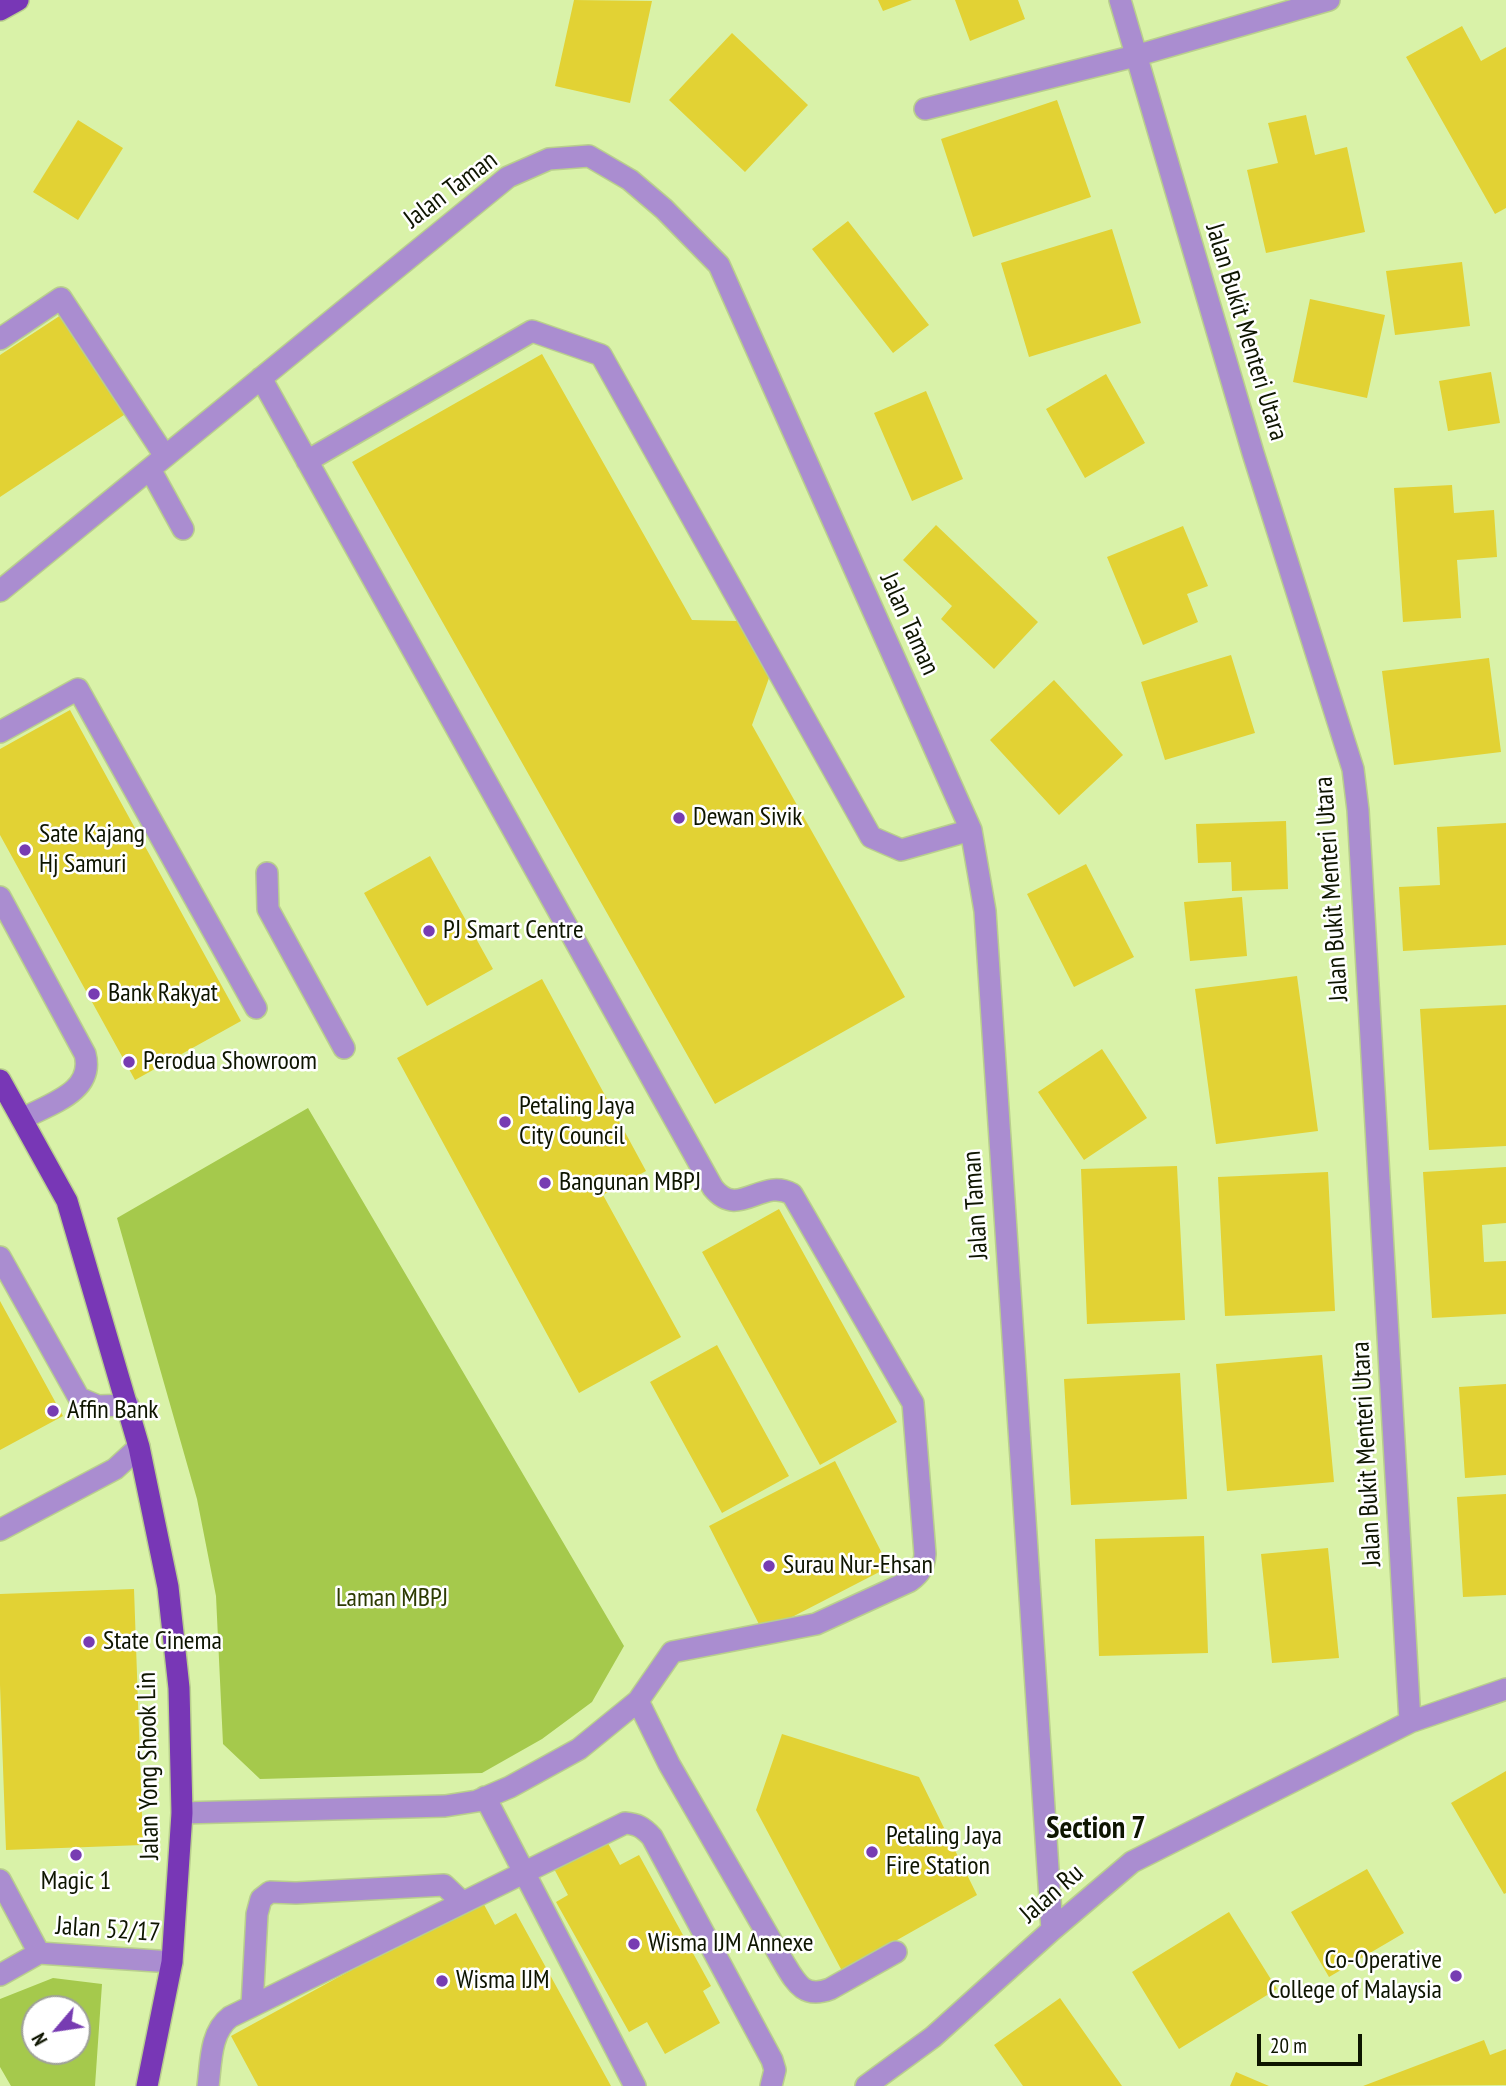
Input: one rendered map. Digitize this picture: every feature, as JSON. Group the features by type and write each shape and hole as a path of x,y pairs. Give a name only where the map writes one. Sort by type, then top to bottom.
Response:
{"main road":[{"path":"0,10 18,0"},
{"name":"Jalan Yong Shook Lin","path":"0,1080 67,1201 139,1447 168,1587 179,1688 182,1813 172,1962 148,2086"}],"street":[{"name":"Jalan Bukit Menteri Utara","path":"1120,0 1253,453 1353,769 1358,810 1410,1722"},
{"path":"925,109 1136,56 1329,0"},
{"name":"Jalan Taman","path":"0,591 508,177 549,159 589,156 630,180 664,209 719,265 971,830 985,911 1052,1930"},
{"path":"0,339 61,298 157,463 183,529"},
{"path":"307,461 532,331 601,355 871,837 901,850 971,830"},
{"path":"182,1813 445,1806 485,1797 510,1787 579,1749 638,1701 672,1652 816,1624 910,1581 924,1566 925,1554 912,1404 792,1194 784,1189 774,1188 738,1201 728,1200 713,1188 261,378"},
{"path":"0,732 78,690 256,1008"},
{"path":"267,873 268,909 344,1048"},
{"path":"0,898 88,1064 87,1075 75,1090 22,1119"},
{"path":"0,1257 79,1398 98,1406 128,1405"},
{"path":"0,1530 116,1469 139,1447"},
{"name":"Jalan Ru","path":"866,2086 933,2038 1132,1862 1410,1722 1506,1689"},
{"path":"638,1701 676,1776 789,1972 801,1987 820,1993 896,1952"},
{"path":"485,1797 635,2086"},
{"path":"208,2086 218,2029 230,2017 615,1827 635,1824 645,1828 652,1836 772,2060 775,2070 771,2086"},
{"name":"Jalan 52/17","path":"0,1880 40,1953 172,1962"},
{"path":"253,2006 257,1914 261,1899 270,1892 444,1885 462,1902"},
{"path":"0,1975 40,1953"}],"green space":[{"name":"Laman MBPJ","path":"308,1108 624,1646 592,1702 542,1739 482,1773 260,1779 223,1744 216,1596 197,1499 117,1218"},
{"path":"53,1978 102,1984 95,2086 11,2086 0,2067 0,1999"}],"building":[{"path":"574,0 652,1 630,103 555,86"},
{"path":"878,0 912,0 883,11"},
{"path":"955,0 1018,0 1025,19 970,41"},
{"path":"1462,26 1481,61 1506,47 1506,208 1495,214 1406,57"},
{"path":"732,33 808,105 745,172 669,100"},
{"path":"1057,100 1091,197 973,237 941,139"},
{"path":"1306,115 1315,155 1347,147 1365,232 1266,253 1247,170 1278,163 1268,123"},
{"path":"78,120 123,148 78,220 33,192"},
{"path":"848,221 929,325 893,353 812,249"},
{"path":"1112,229 1141,323 1029,357 1001,263"},
{"path":"1462,262 1470,326 1395,335 1386,271"},
{"path":"1310,299 1385,315 1367,398 1293,382"},
{"path":"61,315 127,413 0,497 0,355"},
{"name":"Dewan Sivik","path":"542,354 692,620 738,621 769,678 752,725 905,997 715,1104 352,462"},
{"path":"1491,372 1500,423 1448,431 1439,381"},
{"path":"1106,374 1145,443 1085,478 1046,409"},
{"path":"926,391 963,479 912,501 874,413"},
{"path":"1452,485 1454,513 1494,510 1497,557 1457,560 1461,618 1403,622 1394,488"},
{"path":"936,525 1038,622 994,669 941,619 952,606 903,560"},
{"path":"1183,526 1208,586 1187,594 1198,622 1143,645 1107,557"},
{"path":"1231,655 1255,733 1165,760 1141,682"},
{"path":"1489,658 1501,752 1394,765 1382,671"},
{"path":"1054,680 1123,755 1059,815 990,740"},
{"path":"70,710 241,1021 135,1080 0,835 0,749"},
{"path":"1286,821 1288,889 1232,891 1231,862 1198,863 1196,824"},
{"path":"1506,823 1506,945 1403,951 1399,887 1440,885 1437,827"},
{"name":"PJ Smart Centre","path":"430,856 493,969 427,1006 364,893"},
{"path":"1086,864 1134,957 1074,987 1027,894"},
{"path":"1242,897 1247,956 1190,961 1184,902"},
{"path":"1297,976 1318,1131 1216,1144 1195,989"},
{"name":"Bangunan MBPJ","path":"542,979 646,1171 603,1195 681,1337 579,1393 397,1058"},
{"path":"1506,1005 1506,1146 1429,1150 1420,1009"},
{"path":"1102,1049 1147,1118 1084,1160 1038,1092"},
{"path":"1177,1166 1185,1320 1087,1324 1081,1169"},
{"path":"1506,1167 1506,1223 1482,1225 1484,1262 1506,1261 1506,1314 1432,1318 1423,1172"},
{"path":"1328,1172 1335,1311 1225,1316 1218,1177"},
{"path":"779,1209 897,1422 820,1465 702,1252"},
{"path":"0,1301 63,1416 0,1450"},
{"path":"717,1345 789,1476 722,1513 650,1382"},
{"path":"1322,1355 1334,1482 1227,1491 1216,1364"},
{"path":"1180,1373 1187,1499 1071,1505 1064,1379"},
{"path":"1506,1384 1506,1475 1465,1478 1459,1387"},
{"path":"835,1461 889,1567 763,1632 709,1526"},
{"path":"1506,1494 1506,1595 1463,1597 1457,1497"},
{"path":"1204,1536 1208,1653 1099,1656 1095,1539"},
{"path":"1328,1548 1339,1658 1272,1663 1261,1554"},
{"path":"134,1589 143,1845 6,1850 0,1685 0,1594"},
{"path":"782,1734 919,1777 977,1895 842,1971 756,1810"},
{"path":"1506,1771 1506,1893 1504,1894 1451,1803"},
{"name":"Wisma IJM Annexe","path":"604,1836 620,1865 639,1855 711,1986 703,1991 720,2023 665,2054 647,2022 629,2032 556,1902 568,1895 552,1865"},
{"path":"1367,1869 1404,1933 1329,1977 1291,1912"},
{"name":"Wisma IJM","path":"481,1899 495,1925 516,1913 611,2086 258,2086 231,2036"},
{"path":"1229,1912 1277,1989 1179,2049 1132,1972"},
{"path":"1060,1998 1122,2086 1023,2086 994,2045"},
{"path":"1484,2040 1490,2055 1506,2049 1506,2085 1363,2086"},
{"path":"1236,2072 1269,2086 1230,2086"}],"place":[{"name":"Dewan Sivik","path":"679,818"},
{"name":"Sate Kajang Hj Samuri","path":"25,850"},
{"name":"PJ Smart Centre","path":"429,931"},
{"name":"Bank Rakyat","path":"94,994"},
{"name":"Perodua Showroom","path":"129,1062"},
{"name":"Petaling Jaya City Council","path":"505,1122"},
{"name":"Bangunan MBPJ","path":"545,1183"},
{"name":"Affin Bank","path":"53,1411"},
{"name":"Surau Nur-Ehsan","path":"769,1566"},
{"name":"State Cinema","path":"89,1642"},
{"name":"Petaling Jaya Fire Station","path":"872,1852"},
{"name":"Magic 1","path":"76,1855"},
{"name":"Wisma IJM Annexe","path":"634,1944"},
{"name":"Co-Operative College of Malaysia","path":"1456,1976"},
{"name":"Wisma IJM","path":"442,1981"}],"district":[{"name":"Section 7","path":"1096,1829"}]}
